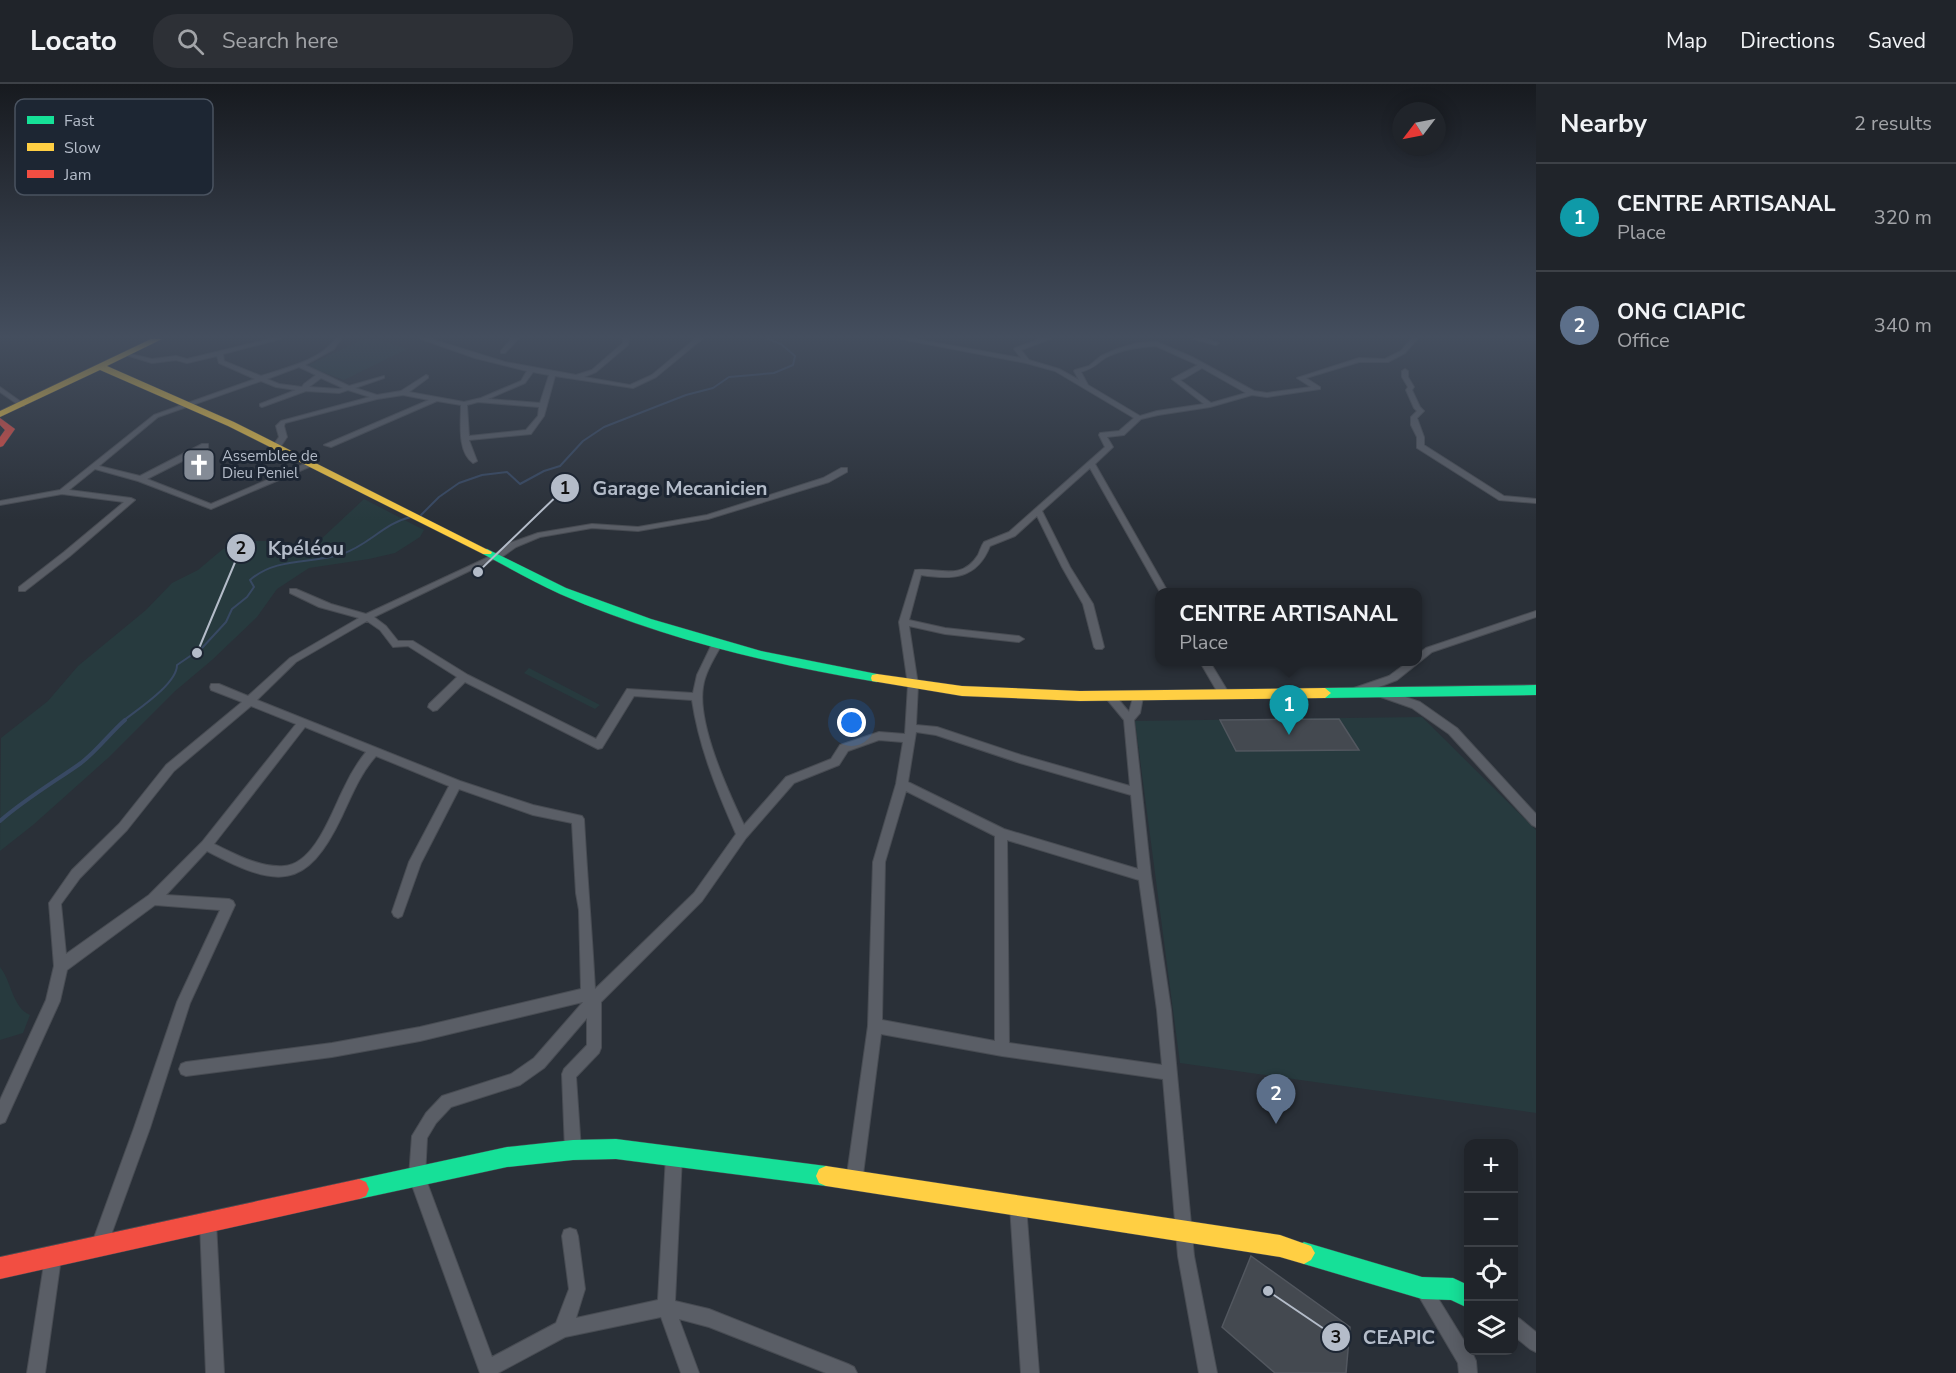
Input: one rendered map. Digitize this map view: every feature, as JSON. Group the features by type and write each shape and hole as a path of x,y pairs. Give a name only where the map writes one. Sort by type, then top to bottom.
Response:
{"main road":[{"path":"0,414 34,399"},
{"path":"175,399 312,464 580,597 661,627 717,644 836,672 913,685 1003,694 1110,697 1536,690"},
{"path":"0,421 10,429 0,444"},
{"path":"0,1268 507,1157 573,1150 616,1149 1184,1230 1280,1246 1422,1288 1453,1288 1464,1295"}],"street":[{"path":"14,399 22,405"},
{"path":"62,492 156,416 200,399"},
{"path":"262,405 278,399"},
{"path":"325,410 333,399"},
{"path":"276,447 283,437 281,423 368,399"},
{"path":"328,445 437,399"},
{"path":"438,399 464,404 480,400 543,405"},
{"path":"465,438 528,432 541,416 545,399"},
{"path":"1108,399 1139,418"},
{"path":"1202,399 1210,405"},
{"path":"854,1182 875,1026 879,862 902,784 910,733 913,685 904,622 918,572 952,577 963,572 981,557 987,544 1012,534 1091,465 1095,457 1109,447 1103,435 1121,433 1139,418 1230,399"},
{"path":"1413,399 1421,411 1414,417 1413,422 1421,434 1420,446 1502,498 1536,501"},
{"path":"464,404 466,448 472,460"},
{"path":"141,479 205,446"},
{"path":"95,467 141,479 211,507 312,464"},
{"path":"1091,465 1162,588"},
{"path":"0,1117 53,1000 61,966 55,903 76,874 123,827 170,768 250,701 293,660 369,616 495,556 513,545 538,536 592,526 646,528 717,515 826,480 844,470"},
{"path":"0,503 62,492 131,500 67,555 22,589"},
{"path":"1038,511 1066,567 1089,604 1099,647"},
{"path":"293,591 330,608 369,616 386,629 396,645 410,643 464,677 598,745 631,692 697,696"},
{"path":"1422,655 1429,650 1536,614"},
{"path":"904,622 945,631 1019,639"},
{"path":"717,644 699,684 697,696 709,752 742,835"},
{"path":"1207,666 1225,695"},
{"path":"1352,693 1393,678 1409,666"},
{"path":"434,707 464,677"},
{"path":"215,687 456,784 533,810 578,819 594,1048 569,1074 573,1150"},
{"path":"1379,692 1416,705 1453,731 1536,822"},
{"path":"1110,697 1129,719 1145,876 1164,1010 1167,1073 1186,1256 1208,1373"},
{"path":"1129,719 1135,713 1138,697"},
{"path":"61,966 153,899 206,845 303,722"},
{"path":"848,1373 709,1318 666,1307 564,1329 488,1370 417,1177 420,1136 447,1101 497,1087 524,1074 558,1043 591,997 698,897 742,835 790,780 835,762 844,748 879,736 937,731 978,746 1136,792"},
{"path":"206,845 246,864 275,871 293,870 318,852 356,774 374,751"},
{"path":"398,912 415,862 456,784"},
{"path":"902,784 1001,833 1145,876"},
{"path":"1001,833 1002,1048"},
{"path":"99,1246 184,1002 229,904 153,899"},
{"path":"186,1069 332,1050 420,1034 591,997"},
{"path":"875,1026 1167,1073"},
{"path":"674,1156 666,1307 690,1373"},
{"path":"1018,1206 1030,1373"},
{"path":"208,1223 215,1373"},
{"path":"564,1329 577,1289 570,1236"},
{"path":"36,1373 53,1258"},
{"path":"1422,1288 1467,1361 1468,1373"},
{"path":"1518,1328 1536,1343"}],"green space":[{"path":"364,499 424,530 420,537 395,553 309,568 277,589 257,617 212,660 174,692 108,758 33,825 0,851 1,738 48,701 78,666 146,610 172,583 198,570 223,549 250,541 279,541 302,545 319,541"},
{"path":"529,668 600,705 595,709 524,673"},
{"path":"1422,717 1536,830 1536,1113 1180,1063 1135,721"},
{"path":"0,967 19,1006 30,1015 23,1033 0,1040"}],"building":[{"path":"1339,719 1359,750 1236,751 1220,720"},
{"path":"1251,1256 1350,1327 1346,1373 1275,1373 1222,1327"}],"waterway":[{"path":"421,515 439,497 459,483 482,475 507,472 520,484 544,471 560,466 583,441 604,427 675,399"},
{"path":"123,721 164,688 171,680 177,665 202,648 226,622 232,609 247,597 254,587 250,580 282,564 342,554 360,546 392,524 411,517"},
{"path":"0,821 29,798 81,763 125,720"}],"traffic: fast":[{"path":"487,552 562,590 684,634 799,664 877,678"},
{"path":"1325,693 1536,690"},
{"path":"359,1189 507,1157 573,1150 616,1149 826,1176"},
{"path":"1304,1253 1422,1288 1453,1289 1464,1295"}],"traffic: slow":[{"path":"0,414 31,399"},
{"path":"174,399 231,424 487,552"},
{"path":"877,678 962,691 1080,696 1325,693"},
{"path":"826,1176 1280,1246 1304,1253"}],"traffic: jam":[{"path":"0,421 10,429 0,444"},
{"path":"0,1268 359,1189"}],"place":[{"name":"Assemblee de Dieu Peniel","path":"199,465"},
{"name":"Garage Mecanicien","path":"478,572"},
{"name":"Kpéléou","path":"197,653"},
{"name":"CENTRE ARTISANAL","path":"1289,735"},
{"name":"ONG CIAPIC","path":"1276,1124"},
{"name":"CEAPIC","path":"1268,1291"}]}
